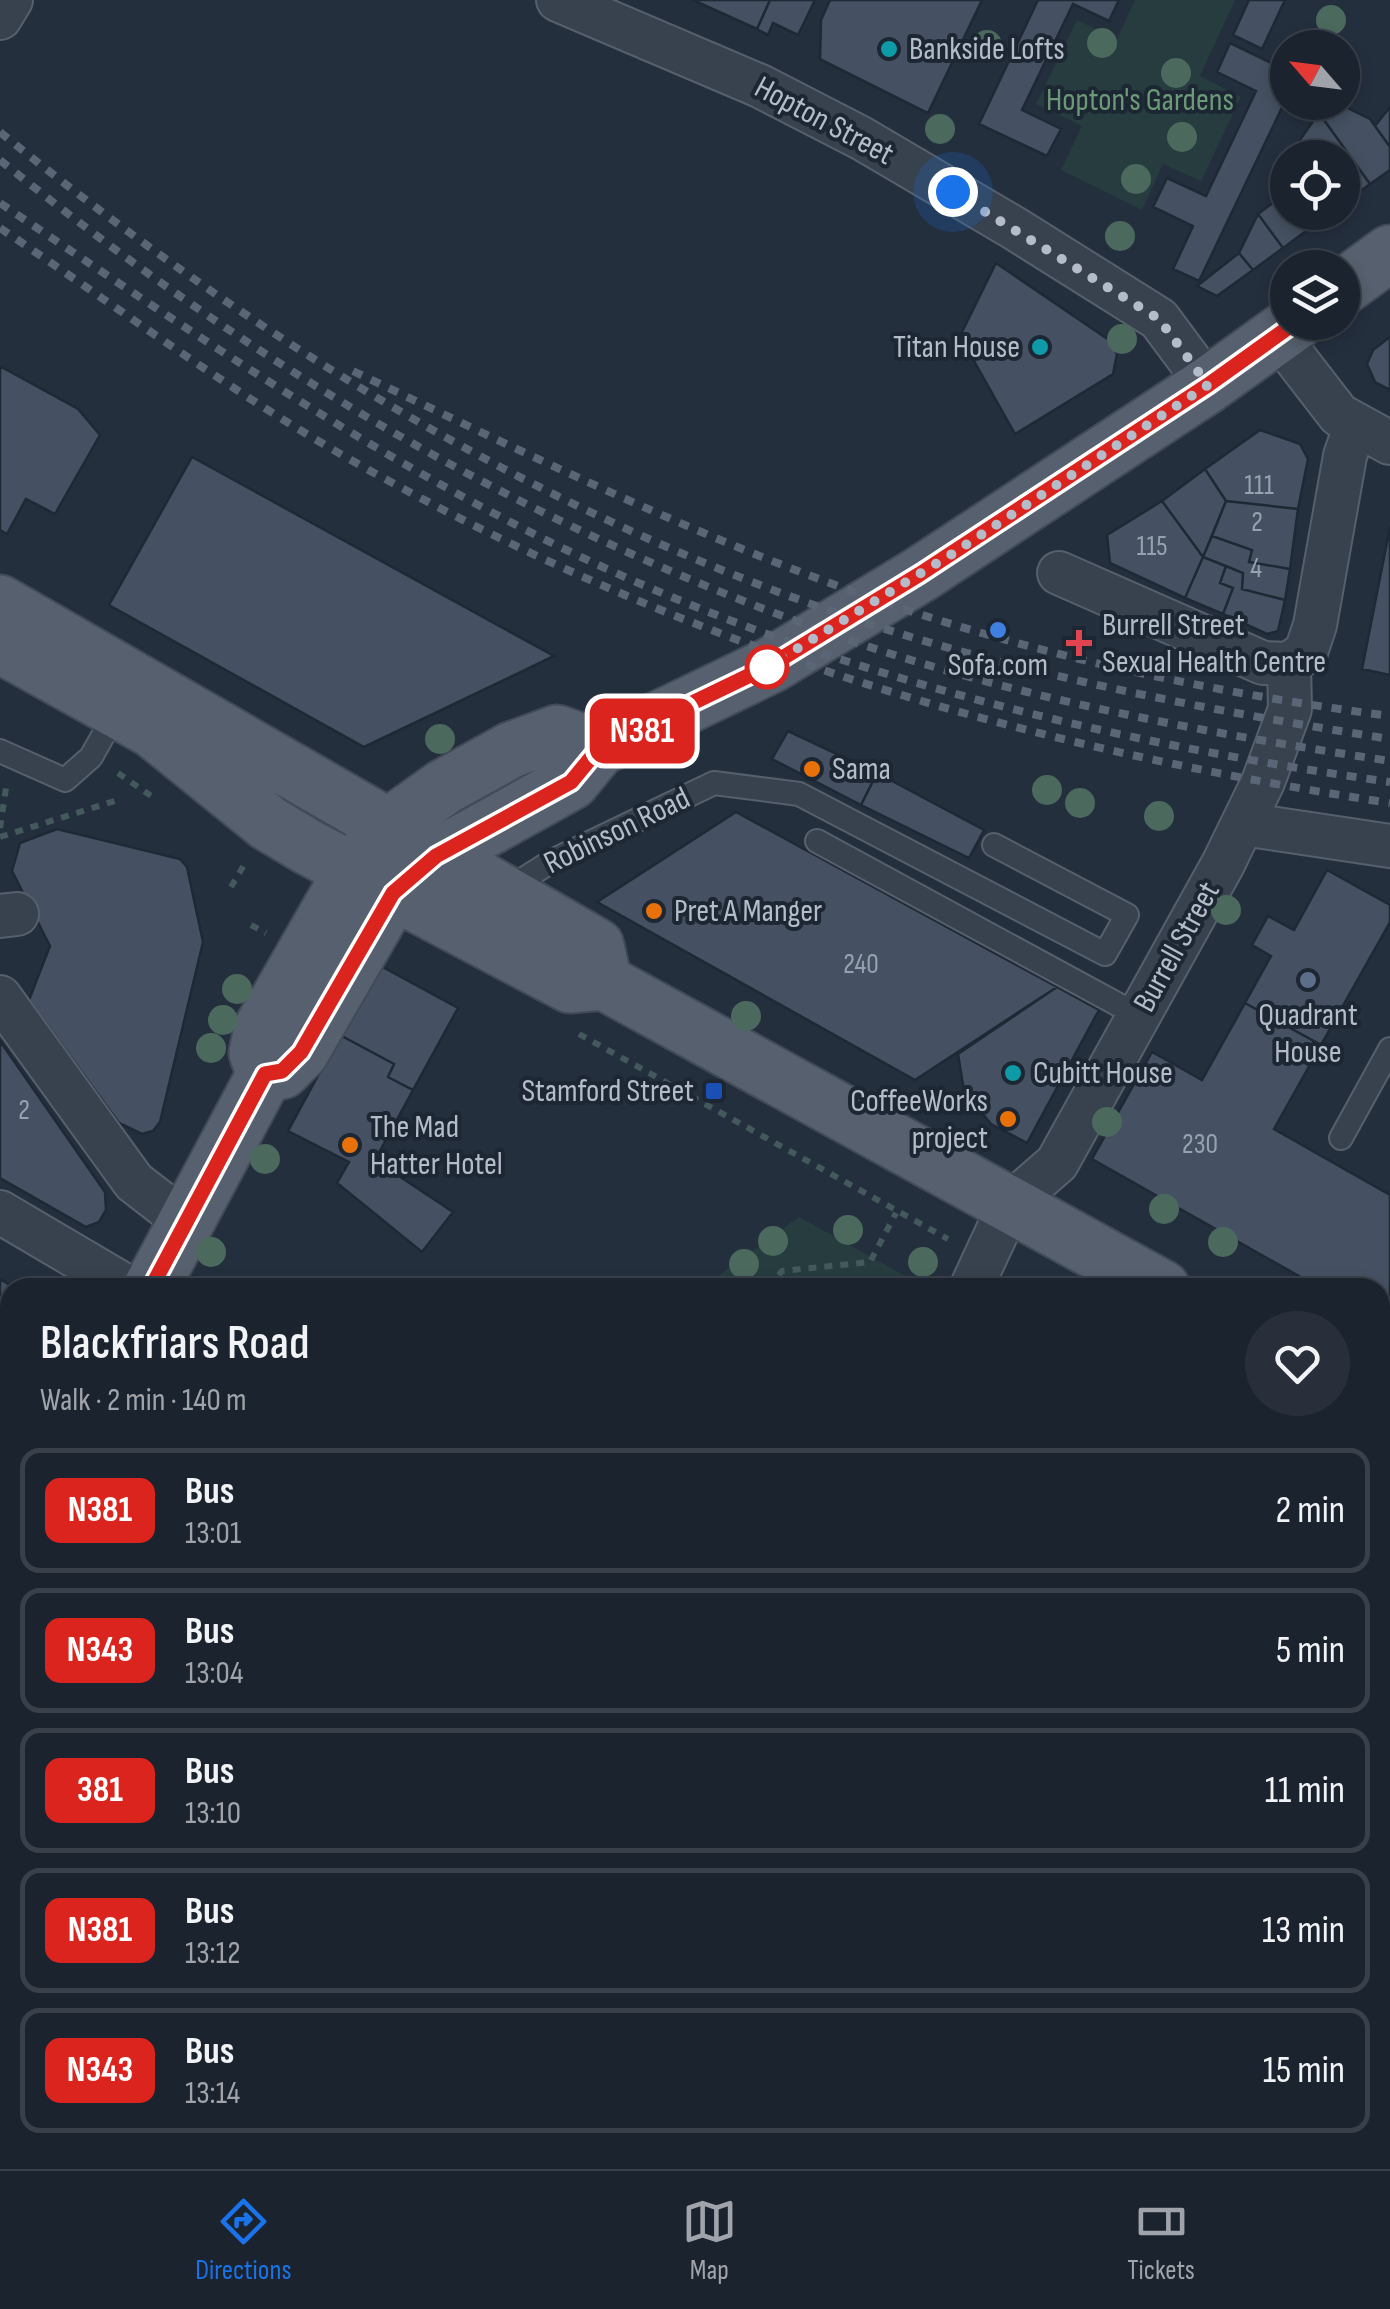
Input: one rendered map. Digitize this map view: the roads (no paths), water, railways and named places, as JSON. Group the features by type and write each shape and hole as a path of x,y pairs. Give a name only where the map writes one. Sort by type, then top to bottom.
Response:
{"main road":[{"path":"1360,275 1390,253"},
{"path":"372,882 436,856 571,782 599,748 771,665 952,554 1271,340"},
{"path":"0,603 596,946 604,982"},
{"path":"0,645 152,730 268,822 372,882 570,985 604,982 1144,1278"},
{"path":"156,1278 265,1074 258,1054 262,1028 372,882 388,827 444,787 511,750 557,733 599,748"}],"street":[{"path":"0,18 10,0"},
{"name":"Hopton Street","path":"558,0 760,86 861,138 1014,228 1159,319 1208,385"},
{"path":"1059,573 1263,663 1288,664 1306,652 1344,456 1372,435 1326,401 1292,340"},
{"name":"Burrell Street","path":"976,1272 1010,1204 1057,1162 1243,824 1290,709 1288,664"},
{"path":"1243,824 1390,846"},
{"path":"0,996 134,1182 187,1222"},
{"path":"0,1212 111,1278"}],"lane":[{"path":"0,752 65,780 92,757 118,709"},
{"name":"Robinson Road","path":"500,894 552,861 714,783 799,794 1105,954 1127,915 994,845"},
{"path":"816,841 1138,1016"},
{"path":"1341,1138 1390,1049"}],"railway":[{"path":"0,132 212,292 322,364 436,432 552,494 672,549 795,598 979,656 1154,697 1390,739"},
{"path":"0,160 188,302 382,426 483,482 693,581 875,649 1020,690 1168,723 1390,761"},
{"path":"0,203 258,375 390,456 526,530 628,578 839,659 948,692 1168,744 1390,782"},
{"path":"0,228 217,377 351,460 476,526 601,585 727,636 984,719 1251,779 1390,803"},
{"path":"353,371 689,527 895,606 1017,643 1140,673 1390,716"}],"place":[{"name":"Bankside Lofts","path":"889,49"},
{"name":"Titan House","path":"1040,347"},
{"name":"Sofa.com","path":"998,630"},
{"name":"Burrell Street Sexual Health Centre","path":"1079,643"},
{"name":"Sama","path":"812,769"},
{"name":"Pret A Manger","path":"654,911"},
{"name":"Quadrant House","path":"1308,980"},
{"name":"Cubitt House","path":"1013,1073"},
{"name":"Stamford Street","path":"714,1091"},
{"name":"CoffeeWorks project","path":"1008,1119"},
{"name":"The Mad Hatter Hotel","path":"350,1145"}],"park label":[{"name":"Hopton's Gardens","path":"1140,100"}]}
